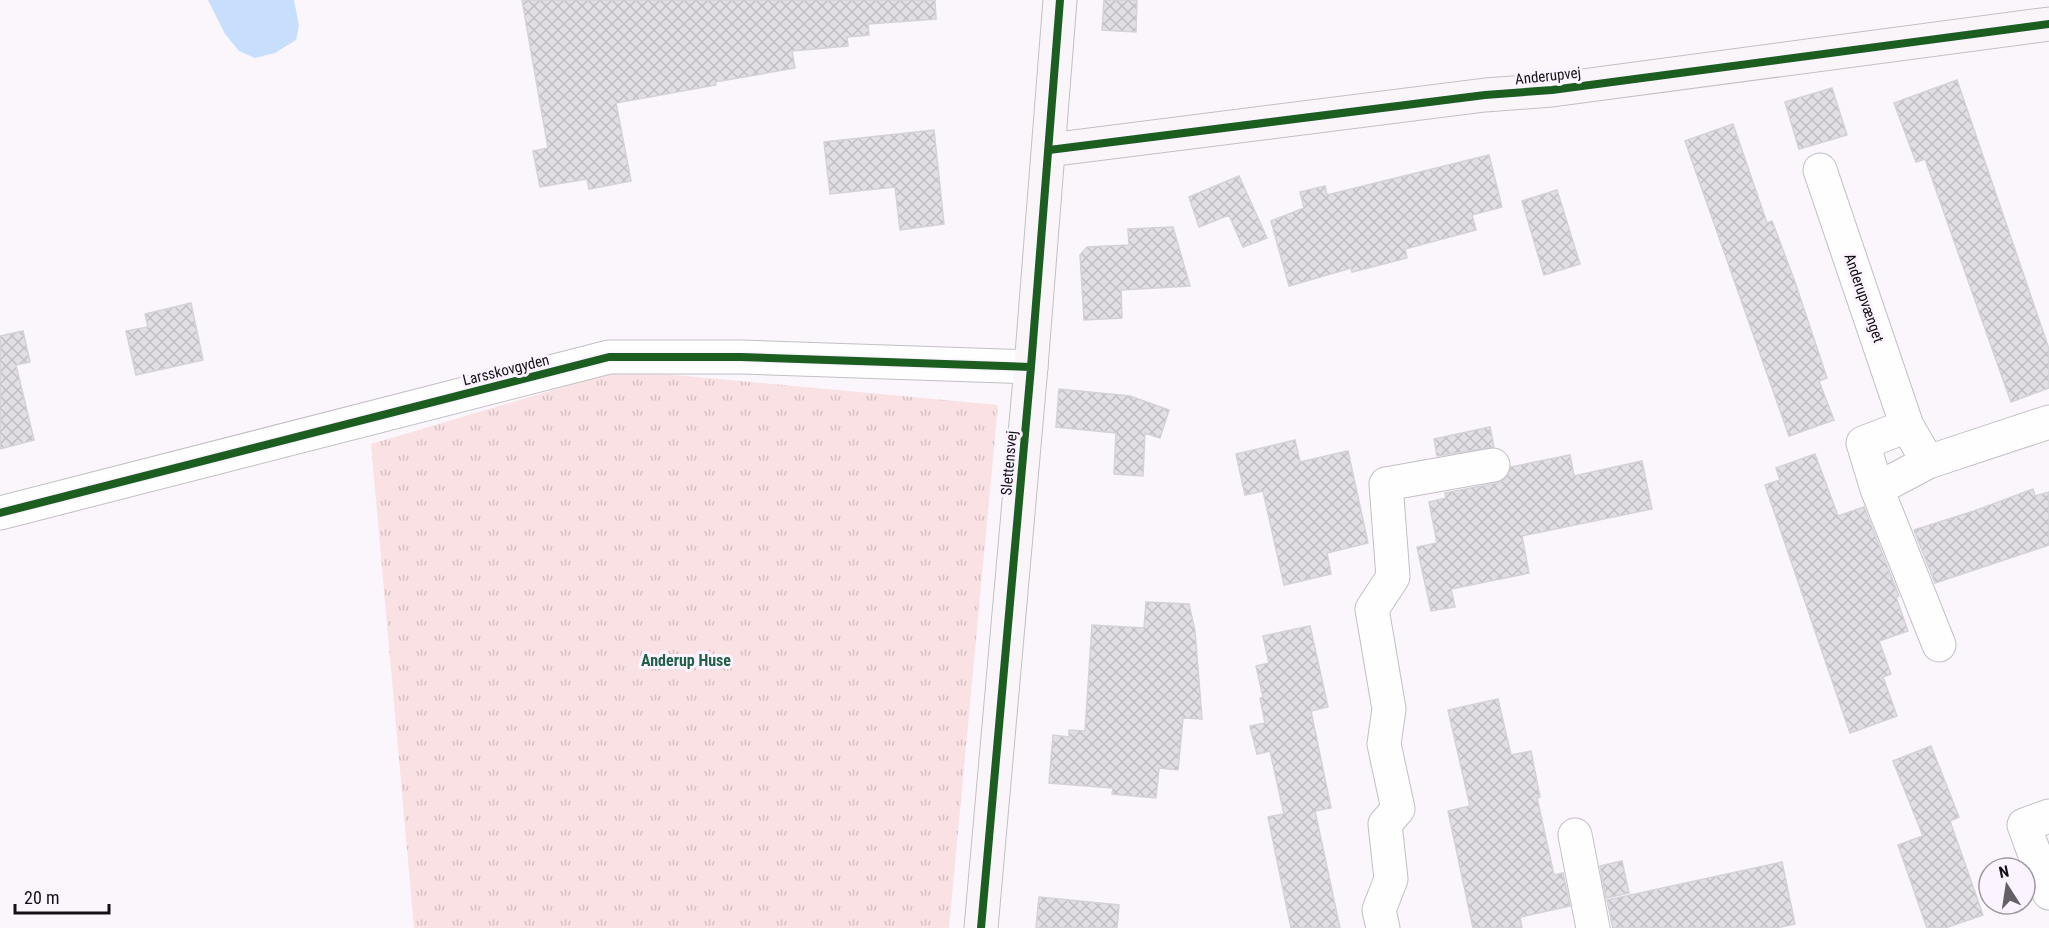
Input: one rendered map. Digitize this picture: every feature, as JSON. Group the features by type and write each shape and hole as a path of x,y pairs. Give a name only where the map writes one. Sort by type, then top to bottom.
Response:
{"street":[{"name":"Slettensvej","path":"981,928 1031,367 1060,0"},
{"name":"Anderupvej","path":"1049,150 1485,96 1552,90 2049,24"},
{"name":"Anderupvænget","path":"1820,170 1907,426 1928,462"},
{"name":"Larsskovgyden","path":"0,513 609,357 741,357 1031,367"},
{"path":"1877,489 1928,462 2049,422"},
{"path":"1907,426 1863,443 1877,489 1939,645"},
{"path":"1383,928 1379,910 1391,879 1385,824 1398,809 1384,744 1389,709 1372,609 1393,577 1386,484 1493,465"},
{"path":"2049,816 2024,825 2049,893"},
{"path":"1575,835 1593,928"}],"green space":[{"path":"621,370 998,405 949,928 414,928 371,444"}],"water":[{"path":"208,0 294,0 299,26 296,40 275,53 255,58 239,51 225,34"}],"building":[{"path":"522,0 935,0 936,19 868,24 869,35 847,37 848,46 792,51 795,68 616,103 631,181 589,189 587,179 540,187 533,151 548,148"},
{"path":"1104,0 1137,0 1136,32 1102,30"},
{"path":"1957,80 2049,349 2049,388 2011,402 1925,159 1916,162 1894,103"},
{"path":"1832,88 1847,135 1799,149 1785,102"},
{"path":"1733,124 1767,223 1772,221 1795,282 1827,378 1819,381 1834,420 1789,436 1685,141"},
{"path":"934,130 944,224 900,230 895,187 830,194 824,142"},
{"path":"1489,155 1502,207 1472,215 1476,230 1405,249 1407,258 1352,272 1351,268 1289,286 1271,221 1304,208 1300,192 1325,186 1327,195"},
{"path":"1239,176 1267,238 1243,247 1229,215 1199,227 1189,197"},
{"path":"1557,190 1580,264 1544,275 1522,201"},
{"path":"1173,227 1190,286 1121,290 1122,318 1084,320 1080,255 1087,247 1129,245 1128,229"},
{"path":"191,303 203,360 136,375 126,331 148,327 145,314"},
{"path":"23,331 30,362 16,365 34,440 0,449 0,336"},
{"path":"1059,389 1130,396 1169,410 1160,438 1145,433 1143,476 1114,474 1116,433 1056,427"},
{"path":"1490,427 1494,447 1437,456 1434,439"},
{"path":"1295,440 1300,462 1348,451 1368,543 1327,553 1331,574 1284,585 1263,491 1245,495 1236,454"},
{"path":"1815,454 1838,516 1864,507 1899,596 1896,597 1908,631 1879,641 1891,674 1883,677 1897,716 1850,733 1765,485 1780,480 1776,468"},
{"path":"1570,455 1574,476 1642,461 1652,509 1522,536 1529,573 1451,589 1455,607 1431,611 1417,547 1437,543 1429,502 1446,498 1445,493 1497,483 1505,479 1511,467"},
{"path":"2033,489 2035,496 2049,492 2049,545 1935,583 1914,530"},
{"path":"1146,602 1189,604 1195,631 1202,719 1183,718 1178,770 1159,768 1156,798 1112,794 1113,788 1049,783 1053,735 1069,737 1069,730 1085,731 1092,625 1144,628"},
{"path":"1310,626 1328,707 1311,711 1331,808 1315,811 1340,928 1291,928 1268,817 1284,814 1270,751 1257,754 1250,726 1265,723 1260,698 1263,697 1256,666 1269,663 1263,636"},
{"path":"1498,699 1511,755 1531,751 1540,797 1537,798 1554,875 1563,873 1570,906 1520,917 1522,928 1473,928 1448,811 1470,806 1448,710"},
{"path":"1931,746 1959,817 1950,821 1977,898 1977,916 1980,916 1945,928 1927,928 1898,845 1923,836 1893,761"},
{"path":"1622,861 1629,893 1606,898 1600,866"},
{"path":"1782,862 1795,924 1776,928 1613,928 1607,900"},
{"path":"1039,897 1119,905 1117,928 1036,928"}],"cycle path":[{"path":"981,928 1031,367 1060,0"},
{"path":"1049,150 1485,95 1552,90 2049,24"},
{"path":"0,513 609,357 741,357 1031,367"}],"district":[{"name":"Anderup Huse","path":"686,660"}]}
